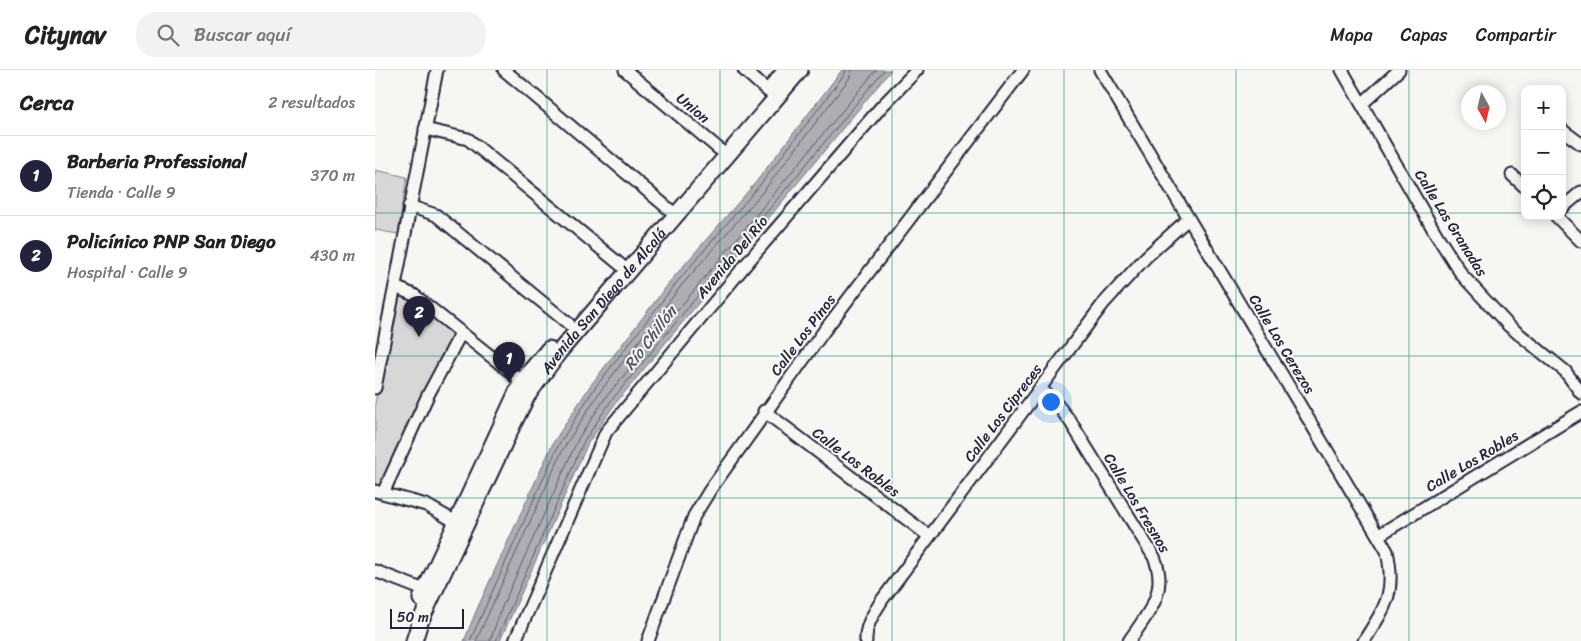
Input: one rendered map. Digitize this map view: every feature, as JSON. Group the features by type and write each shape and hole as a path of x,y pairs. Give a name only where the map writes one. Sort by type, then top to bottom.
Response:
{"main road":[{"name":"Avenida San Diego de Alcalá","path":"672,212 719,149 786,70"},
{"name":"Avenida San Diego de Alcalá","path":"402,641 424,590 461,524 527,396 624,268 800,70"},
{"name":"Avenida San Diego de Alcalá","path":"413,641 522,382 569,324 624,268"}],"street":[{"path":"375,388 437,70"},
{"path":"504,70 672,212"},
{"name":"Union","path":"625,70 719,149"},
{"path":"744,70 768,91"},
{"name":"Avenida Del Río","path":"515,641 606,432 764,242 882,106 917,70"},
{"name":"Calle Los Pinos","path":"648,641 694,516 764,411 1023,70"},
{"name":"Calle Los Cerezos","path":"1100,70 1387,551 1391,572 1390,595 1381,615 1365,641"},
{"name":"Calle Las Granadas","path":"1342,70 1363,103 1436,234 1462,275 1509,326 1565,371 1581,393"},
{"path":"1363,103 1399,70"},
{"path":"425,129 468,139 624,268"},
{"path":"1566,133 1581,144"},
{"path":"1512,175 1521,183"},
{"path":"1566,205 1581,192"},
{"path":"409,206 436,215 569,324"},
{"name":"Calle Los Cipreces","path":"866,641 870,619 929,536 1103,304 1146,257 1188,218"},
{"path":"1561,220 1581,241"},
{"path":"395,287 414,295 522,382"},
{"path":"461,333 379,492 426,505 461,524"},
{"name":"Calle Los Fresnos","path":"1040,388 1070,421 1153,557 1159,571 1160,585 1155,601 1129,641"},
{"name":"Calle Los Robles","path":"764,411 929,536"},
{"name":"Calle Los Robles","path":"1379,535 1581,412"},
{"path":"375,570 424,590"}],"shaded area":[{"path":"375,170 407,177 398,234 375,230"},
{"path":"397,291 413,299 457,333 382,489 375,488 375,404"}],"water":[{"name":"Río Chillón","path":"842,70 891,70 615,404 588,443 500,641 464,641 553,443 590,386 673,278 756,182"}],"place":[{"name":"Policínico PNP San Diego","path":"419,337"},
{"name":"Barberia Professional","path":"509,383"}]}
